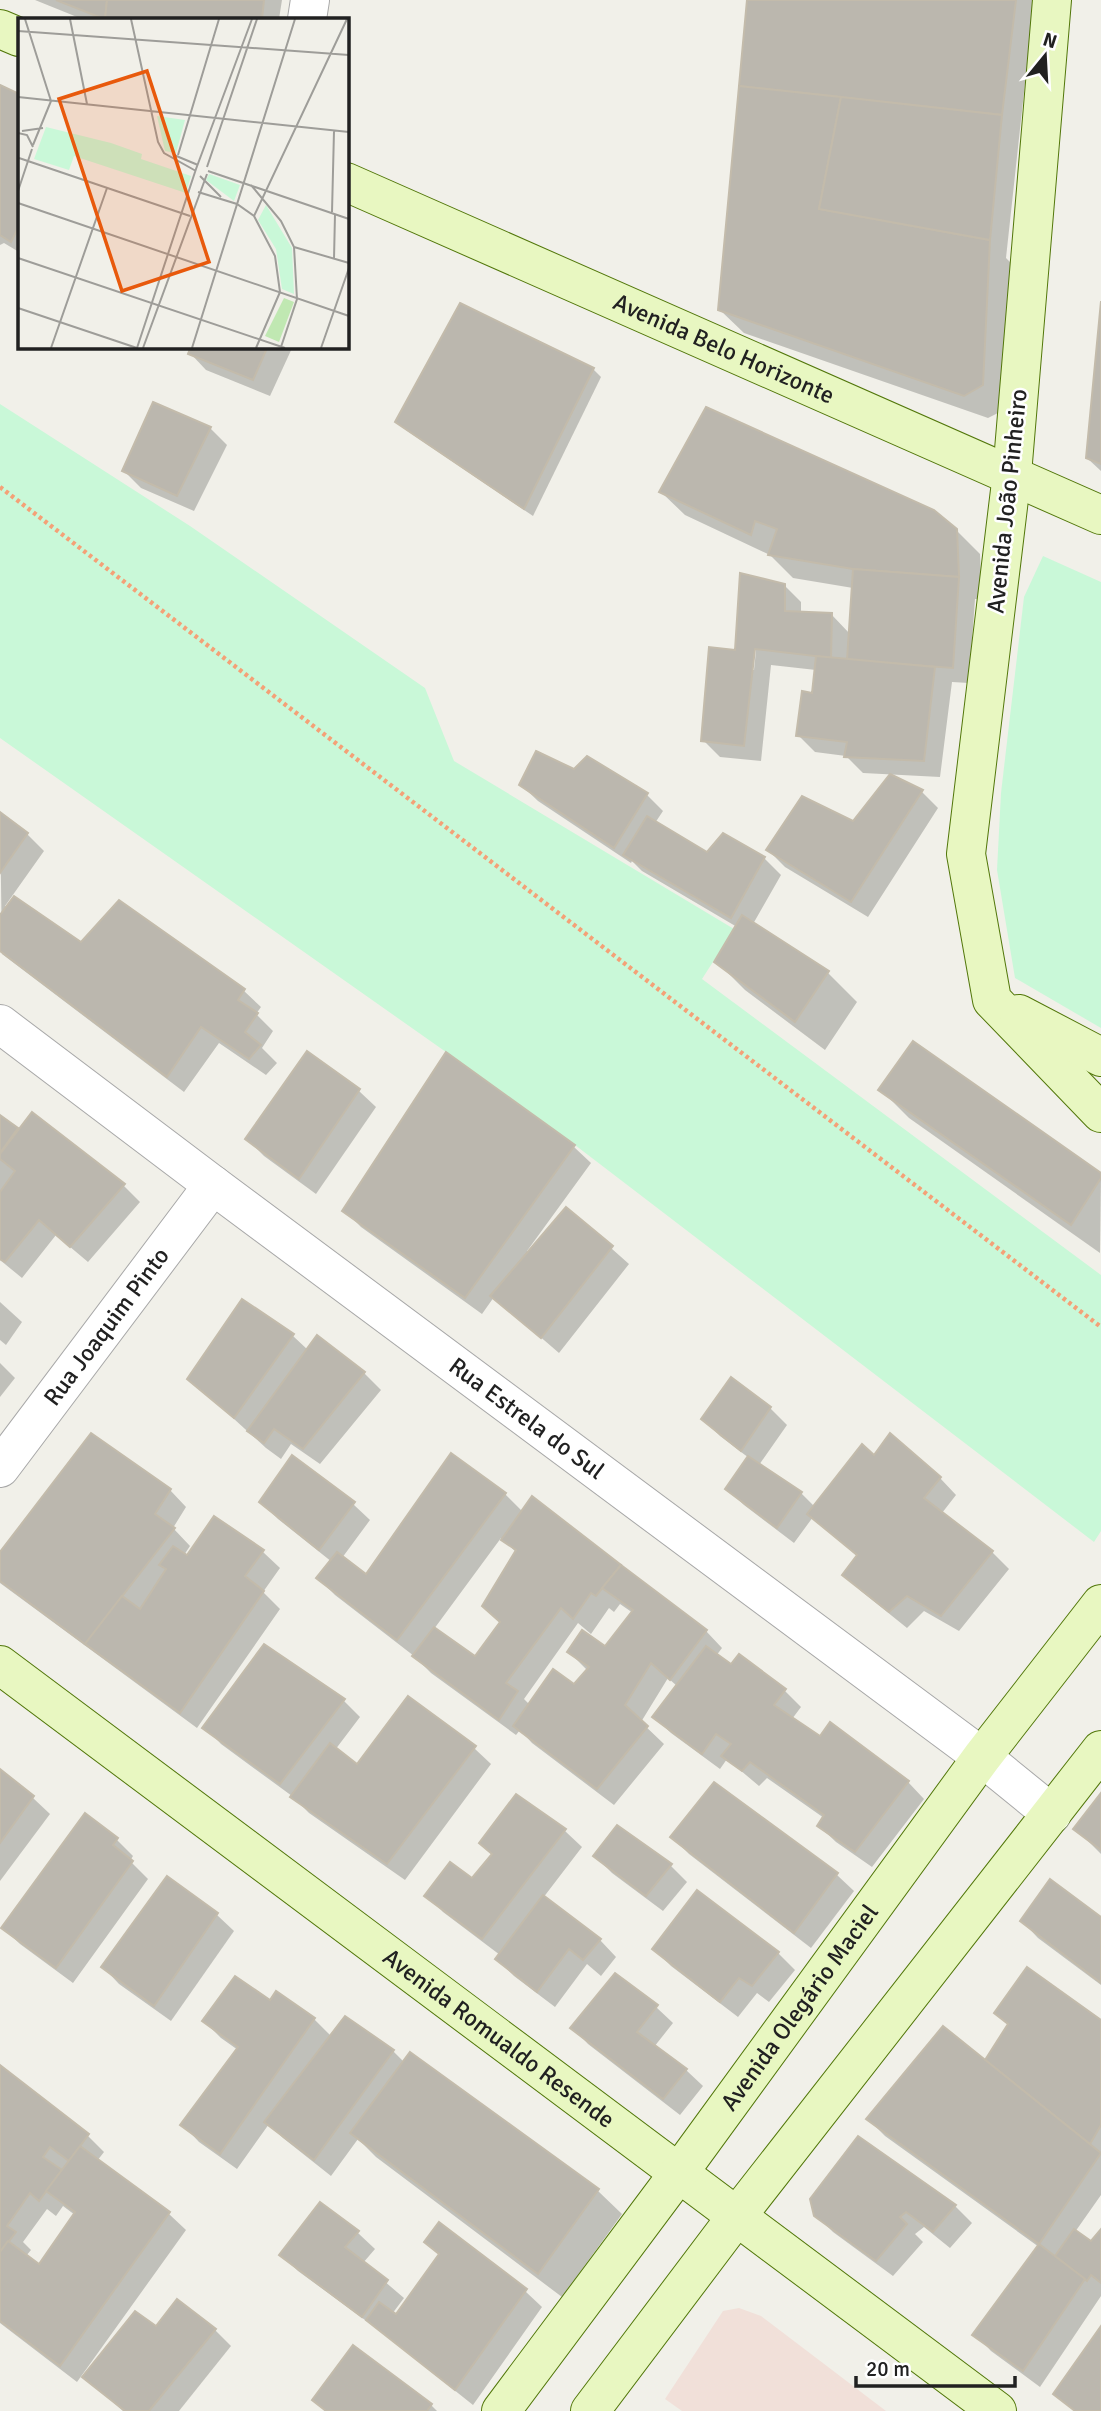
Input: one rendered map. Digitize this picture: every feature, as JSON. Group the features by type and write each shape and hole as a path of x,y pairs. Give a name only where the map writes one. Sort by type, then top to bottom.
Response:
{"street":[{"path":"307,18 310,0"},
{"name":"Avenida João Pinheiro","path":"992,1000 966,854 1012,474 1052,0"},
{"path":"0,29 18,37"},
{"name":"Avenida Belo Horizonte","path":"348,183 1101,515"},
{"path":"992,1000 1101,1057"},
{"path":"992,1000 1101,1113"},
{"name":"Rua Estrela do Sul","path":"0,1024 212,1185 982,1757 1052,1814"},
{"name":"Rua Joaquim Pinto","path":"0,1468 212,1185"},
{"name":"Avenida Olegário Maciel","path":"501,2411 678,2174 982,1757 1101,1604"},
{"name":"Avenida Romualdo Resende","path":"0,1665 997,2411"},
{"path":"590,2411 737,2217 1101,1749"}],"path":[{"path":"0,486 1101,1328"}],"shaded area":[{"path":"739,2308 761,2316 886,2411 682,2411 665,2399 723,2311"}],"green space":[{"path":"0,404 190,526 425,688 454,761 734,929 702,979 1101,1275 1101,1531 1094,1542 575,1145 0,738"},
{"path":"1043,556 1101,582 1101,1028 1015,978 997,870 1001,793 1024,597"}],"building":[{"path":"56,0 107,0 105,18"},
{"path":"107,0 264,0 262,18 105,18"},
{"path":"747,0 1016,0 1002,115 739,86"},
{"path":"0,85 18,94 18,228 11,242 0,235"},
{"path":"739,86 841,97 819,209 990,240 983,385 964,396 718,310"},
{"path":"841,97 1002,115 990,240 819,209"},
{"path":"1101,301 1101,464 1086,458"},
{"path":"460,303 594,368 524,509 395,422"},
{"path":"190,348 267,348 253,380 188,354"},
{"path":"153,402 211,427 177,496 122,471"},
{"path":"706,407 934,510 957,529 959,577 853,569 768,555 777,529 755,521 751,535 659,492"},
{"path":"853,569 959,577 953,668 847,660"},
{"path":"740,573 785,584 785,611 832,613 831,658 755,649 744,746 701,741 709,647 735,650"},
{"path":"816,656 935,667 924,761 844,757 847,742 796,736 802,691 812,693"},
{"path":"536,751 574,769 587,756 648,793 614,848 519,785"},
{"path":"890,774 923,790 851,902 766,850 802,796 853,821"},
{"path":"0,812 28,833 0,873"},
{"path":"647,816 707,852 723,833 765,857 731,918 623,855"},
{"path":"14,896 81,942 119,900 245,989 238,1000 258,1013 245,1032 261,1045 249,1059 201,1027 167,1077 0,951 0,915"},
{"path":"742,915 829,971 795,1022 714,962"},
{"path":"913,1041 1101,1173 1101,1178 1071,1225 878,1090"},
{"path":"307,1051 360,1089 299,1179 245,1139"},
{"path":"446,1052 575,1145 465,1298 342,1211"},
{"path":"32,1112 125,1184 70,1247 39,1220 5,1262 0,1259 0,1192 15,1171 0,1159 0,1154"},
{"path":"0,1115 18,1128 0,1153"},
{"path":"566,1207 613,1246 541,1338 490,1296"},
{"path":"242,1299 294,1334 234,1418 187,1379"},
{"path":"317,1335 365,1372 303,1449 274,1429 264,1443 247,1431"},
{"path":"731,1377 771,1407 741,1451 701,1419"},
{"path":"91,1433 171,1489 155,1514 175,1528 85,1644 0,1581 0,1552"},
{"path":"890,1433 941,1477 924,1498 993,1551 941,1616 907,1596 889,1612 842,1575 857,1555 807,1514 862,1444 874,1455"},
{"path":"451,1453 506,1493 397,1640 316,1578 337,1552 366,1574"},
{"path":"292,1455 355,1502 319,1550 259,1502"},
{"path":"748,1456 802,1492 777,1528 725,1489"},
{"path":"532,1496 621,1565 596,1596 591,1593 573,1619 561,1608 506,1683 518,1691 499,1720 412,1656 434,1627 475,1656 500,1622 482,1606 516,1550 501,1540"},
{"path":"214,1516 264,1550 245,1576 264,1591 180,1713 85,1644 122,1596 140,1609 166,1569 159,1565 173,1546 187,1555"},
{"path":"621,1565 707,1630 670,1680 651,1663 625,1705 648,1726 597,1789 513,1726 553,1669 574,1684 589,1667 567,1652 582,1630 605,1646 633,1610 602,1588"},
{"path":"264,1644 345,1699 280,1784 202,1728"},
{"path":"706,1646 731,1664 739,1654 786,1689 774,1705 820,1736 830,1722 909,1781 855,1852 817,1826 824,1815 750,1762 742,1771 721,1756 731,1744 716,1734 702,1754 652,1717"},
{"path":"408,1696 476,1746 387,1864 290,1797 330,1743 357,1764"},
{"path":"0,1769 34,1796 0,1843"},
{"path":"714,1782 838,1873 794,1933 670,1837"},
{"path":"1101,1793 1101,1850 1073,1829"},
{"path":"516,1794 566,1829 482,1939 424,1896 450,1862 472,1878 492,1854 479,1843"},
{"path":"85,1813 118,1838 113,1845 133,1861 56,1968 1,1928"},
{"path":"617,1825 672,1864 646,1896 593,1856"},
{"path":"167,1876 218,1913 154,2006 101,1967"},
{"path":"1050,1879 1101,1917 1101,1983 1020,1921"},
{"path":"697,1890 779,1952 752,1986 739,1978 720,2002 652,1949"},
{"path":"543,1895 601,1939 583,1960 569,1949 537,1992 495,1959"},
{"path":"1027,1967 1101,2020 1101,2125 1090,2144 985,2060 1008,2024 994,2013"},
{"path":"615,1973 658,2005 637,2032 687,2069 663,2099 570,2028"},
{"path":"235,1976 270,2000 276,1991 315,2018 220,2154 180,2125 238,2047 202,2021"},
{"path":"345,2016 394,2050 314,2160 264,2122"},
{"path":"943,2026 1101,2153 1039,2244 866,2119"},
{"path":"410,2052 599,2189 538,2274 350,2133"},
{"path":"0,2065 89,2134 69,2161 50,2147 43,2157 62,2170 39,2201 30,2193 7,2226 16,2232 0,2253"},
{"path":"858,2136 956,2205 933,2232 906,2212 900,2217 907,2224 876,2261 814,2216 810,2199"},
{"path":"80,2146 170,2212 60,2366 0,2321 0,2252 8,2241 39,2264 75,2212 46,2191"},
{"path":"320,2202 359,2231 345,2247 388,2280 362,2317 279,2255"},
{"path":"439,2222 527,2289 455,2390 366,2320 379,2302 396,2314 439,2254 424,2242"},
{"path":"1074,2229 1091,2241 1101,2229 1101,2283 1091,2275 1087,2281 1055,2256"},
{"path":"1039,2244 1085,2279 1023,2371 972,2335"},
{"path":"177,2299 216,2329 149,2411 125,2411 82,2377 135,2311 156,2326"},
{"path":"1101,2326 1101,2411 1075,2411 1053,2394"},
{"path":"353,2345 432,2404 427,2411 326,2411 312,2400"}]}
